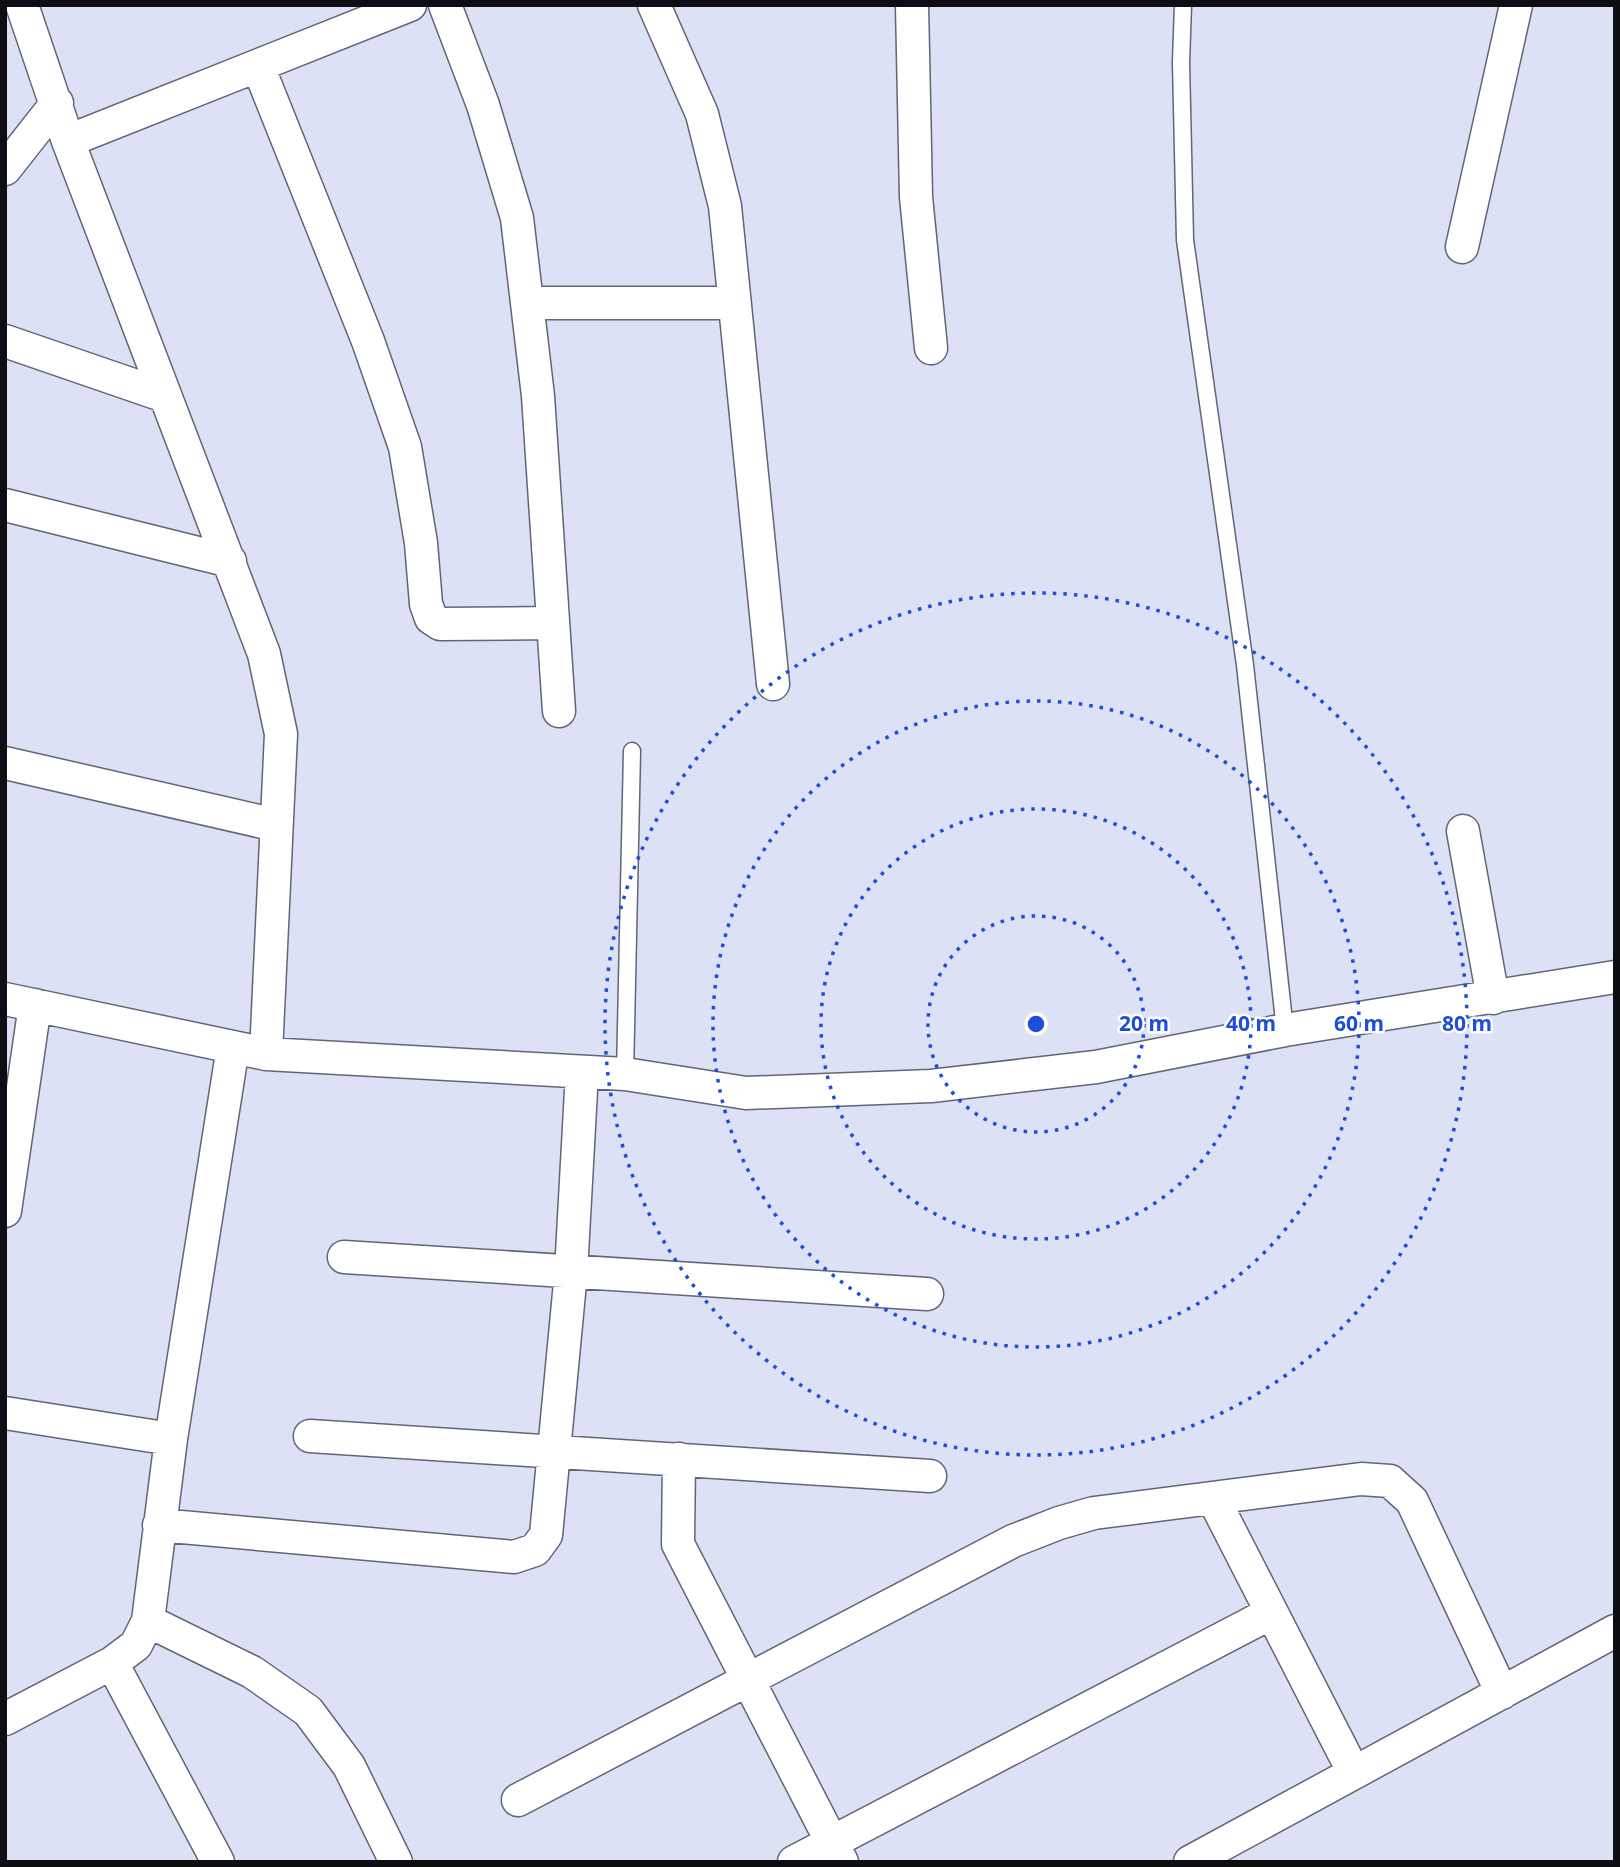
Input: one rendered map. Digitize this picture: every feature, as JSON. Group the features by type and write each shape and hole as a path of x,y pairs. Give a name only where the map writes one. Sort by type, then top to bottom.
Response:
{"street":[{"path":"68,141 410,5"},
{"path":"445,5 483,105 517,218 538,396 559,711"},
{"path":"654,5 702,114 725,206 773,684"},
{"path":"912,5 916,197 931,348"},
{"path":"1462,247 1516,5"},
{"path":"18,13 57,103 68,141 264,654 281,734 266,1055"},
{"path":"258,66 368,341 405,447 421,543 426,604 431,618 440,624 554,623"},
{"path":"5,169 57,103"},
{"path":"528,303 734,303"},
{"path":"5,341 165,397"},
{"path":"5,505 230,562"},
{"path":"5,763 276,825"},
{"path":"1463,831 1493,998"},
{"path":"5,1211 20,1002 266,1055 625,1074 746,1093 931,1086 1096,1067 1285,1030 1615,977"},
{"path":"5,1719 112,1662 136,1645 148,1621 171,1439 233,1047"},
{"path":"159,1525 514,1557 535,1550 546,1535 570,1272 582,1072"},
{"path":"344,1257 927,1294"},
{"path":"5,1413 171,1439"},
{"path":"310,1436 930,1476"},
{"path":"679,1460 678,1544 837,1852"},
{"path":"518,1800 1013,1541 1059,1523 1094,1513 1361,1479 1390,1481 1412,1501 1502,1693"},
{"path":"1213,1498 1354,1773"},
{"path":"794,1862 837,1852 1271,1613"},
{"path":"148,1621 253,1672 308,1711 349,1766 396,1862"},
{"path":"1190,1862 1615,1631"},
{"path":"112,1662 218,1862"}],"lane":[{"path":"1183,5 1185,240 1245,665 1285,1030"},
{"path":"625,1074 632,751"}]}
